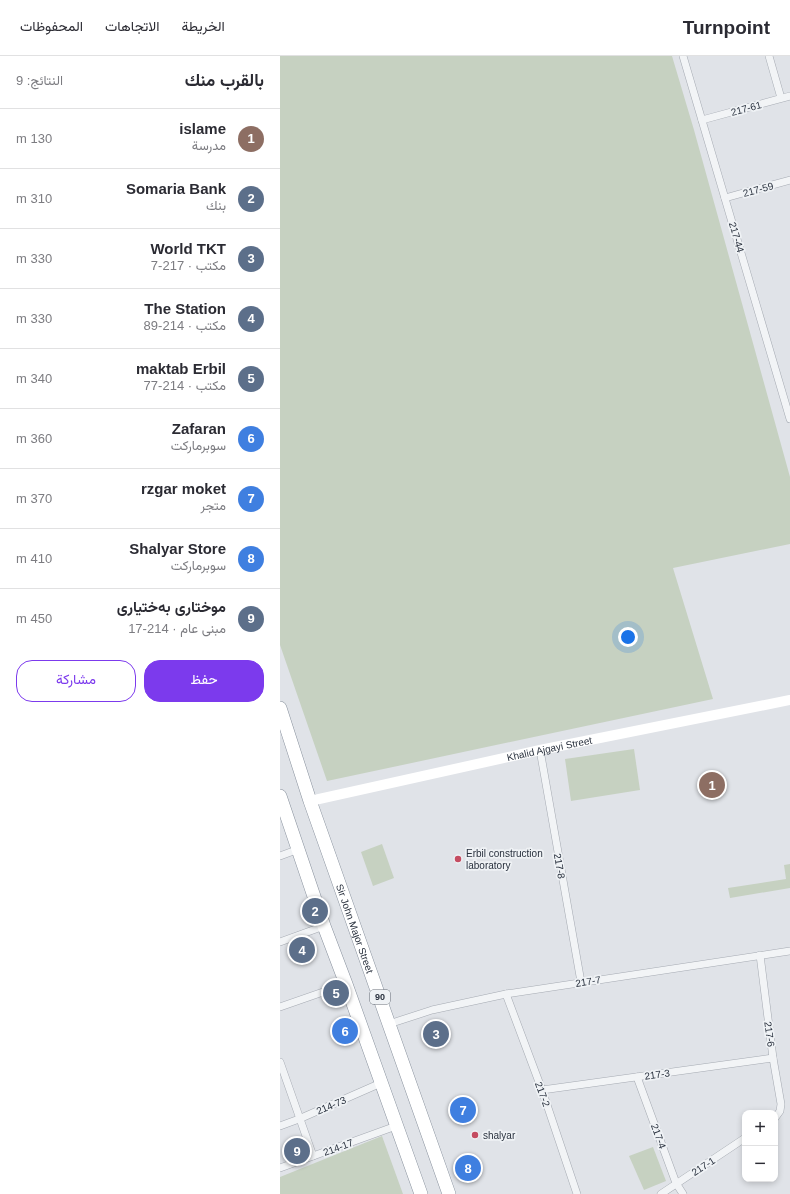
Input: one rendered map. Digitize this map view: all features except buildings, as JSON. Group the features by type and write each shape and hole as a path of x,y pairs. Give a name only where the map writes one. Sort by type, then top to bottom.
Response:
{"highway":[{"name":"Sir John Major Street","path":"280,708 310,801 449,1194"},
{"path":"280,796 324,926 421,1194"}],"street":[{"name":"217-44","path":"683,56 790,419"},
{"path":"769,56 781,98"},
{"name":"217-61","path":"702,120 790,96"},
{"name":"217-59","path":"725,198 790,180"},
{"name":"Khalid Ajgayi Street","path":"310,801 540,750 790,700"},
{"name":"217-8","path":"540,750 580,982"},
{"path":"280,856 299,849"},
{"path":"280,942 324,926"},
{"name":"217-7","path":"389,1024 432,1010 506,994 790,951"},
{"name":"217-6","path":"760,956 773,1058 781,1104 778,1114"},
{"path":"280,1007 346,984"},
{"name":"217-2","path":"506,994 542,1090 577,1194"},
{"name":"217-3","path":"542,1090 773,1058"},
{"path":"280,1062 313,1156"},
{"name":"217-4","path":"637,1077 676,1184 683,1194"},
{"name":"214-73","path":"280,1126 381,1083"},
{"name":"214-17","path":"280,1168 396,1126"},
{"name":"217-1","path":"661,1194 742,1140"}],"green space":[{"path":"280,56 672,56 694,130 790,477 790,544 673,568 713,699 327,781 280,645"},
{"path":"634,749 640,790 571,801 565,759"},
{"path":"382,844 394,878 373,886 361,852"},
{"path":"790,864 790,888 730,898 728,888 786,879 784,865"},
{"path":"382,1136 403,1194 280,1194 280,1177"},
{"path":"653,1147 666,1181 644,1190 629,1156"}],"place":[{"name":"islame","path":"712,785"},
{"name":"Erbil construction laboratory","path":"458,859"},
{"name":"Somaria Bank","path":"315,911"},
{"name":"The Station","path":"302,950"},
{"name":"maktab Erbil","path":"336,993"},
{"name":"Zafaran","path":"345,1031"},
{"name":"World TKT","path":"436,1034"},
{"name":"rzgar moket","path":"463,1110"},
{"name":"shalyar","path":"475,1135"},
{"name":"موختاری بە‌ختیاری","path":"297,1151"},
{"name":"Shalyar Store","path":"468,1168"}]}
